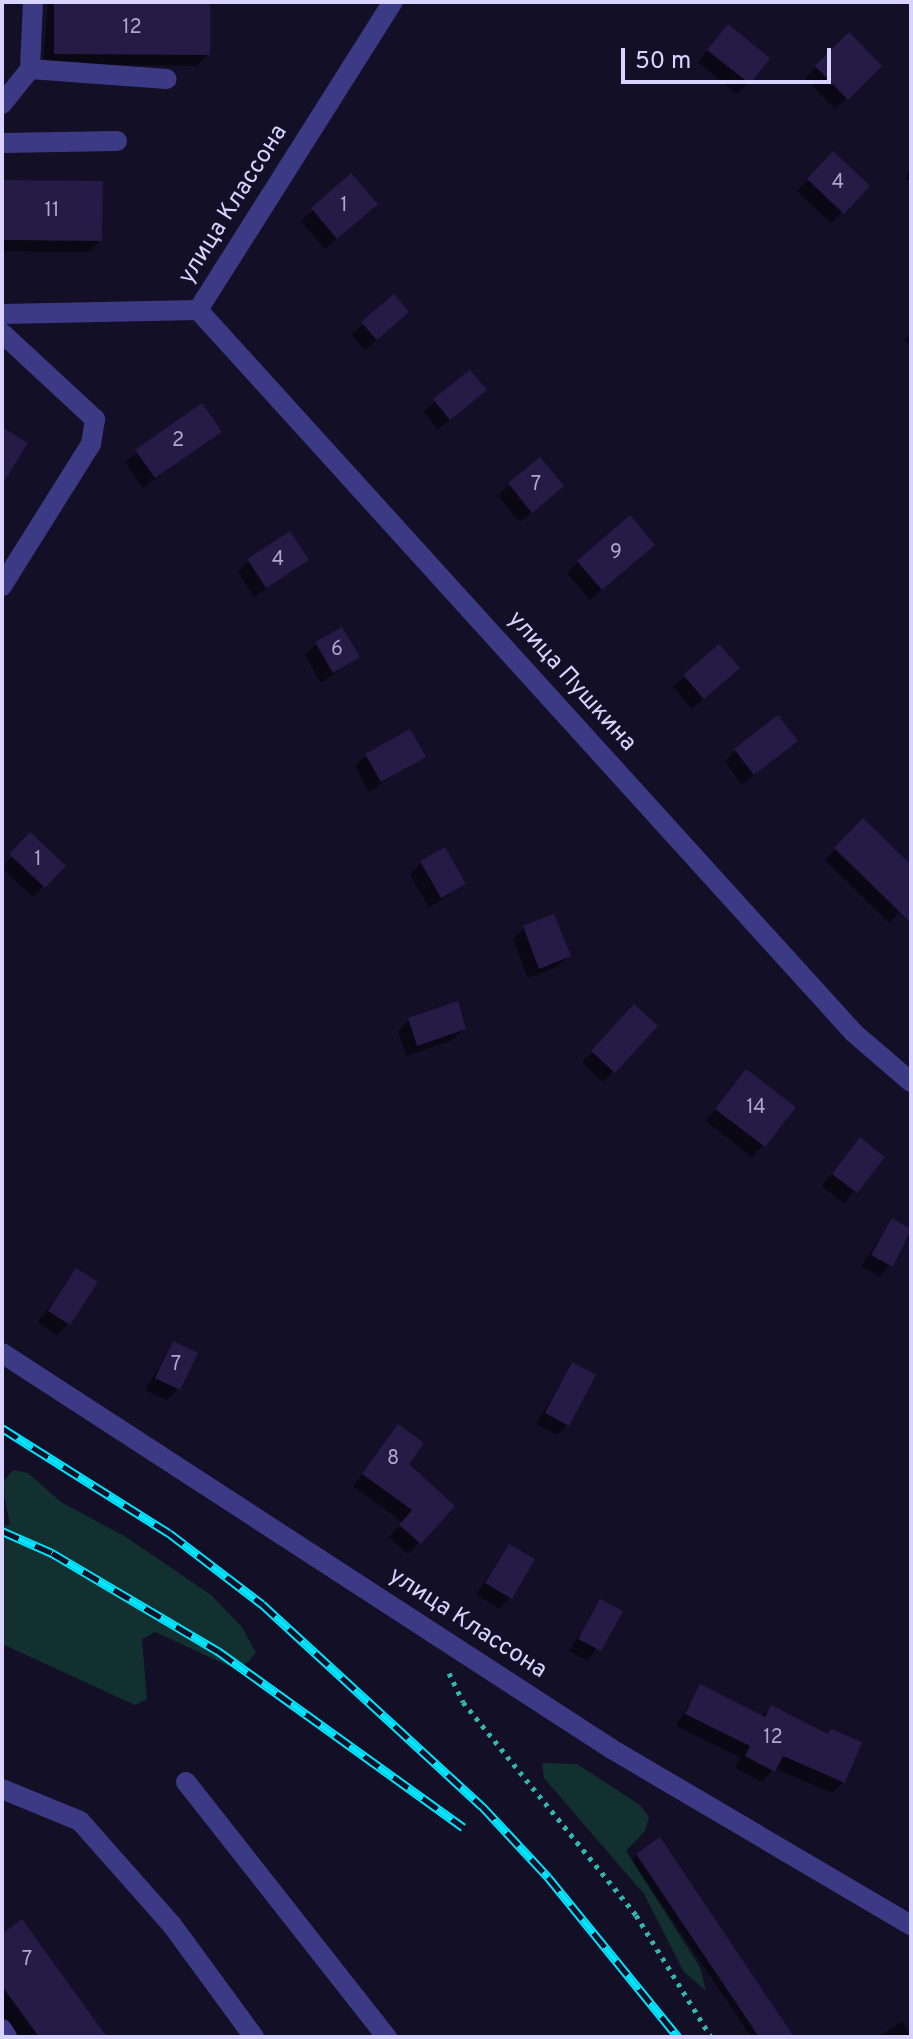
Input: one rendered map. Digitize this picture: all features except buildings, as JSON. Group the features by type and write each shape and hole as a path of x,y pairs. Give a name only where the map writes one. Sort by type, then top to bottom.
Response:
{"street":[{"path":"2,104 30,69 33,2"},
{"name":"улица Классона","path":"2,314 198,310 393,2"},
{"path":"30,69 167,79"},
{"path":"2,143 117,141"},
{"name":"улица Пушкина","path":"198,310 854,1033 911,1082"},
{"path":"2,333 95,419 91,444 2,586"},
{"name":"улица Классона","path":"2,1353 610,1748 911,1925"},
{"path":"186,1782 387,2037"},
{"path":"7,1796 80,1821 172,1925 254,2037"},
{"path":"2,2029 7,2037"}],"path":[{"path":"445,1665 463,1702 636,1915 711,2037"}],"green space":[{"path":"13,1470 28,1473 61,1502 126,1537 211,1595 242,1627 256,1653 247,1663 231,1667 155,1632 142,1639 147,1699 135,1705 2,1644 2,1526 10,1525 2,1483"},
{"path":"542,1763 577,1764 640,1805 649,1817 645,1831 626,1851 700,1967 706,1991 684,1972 644,1894 544,1778"}],"railway":[{"path":"2,1428 169,1533 262,1604 482,1806 548,1877 678,2037"},
{"path":"2,1531 52,1553 218,1651 463,1827"}]}
